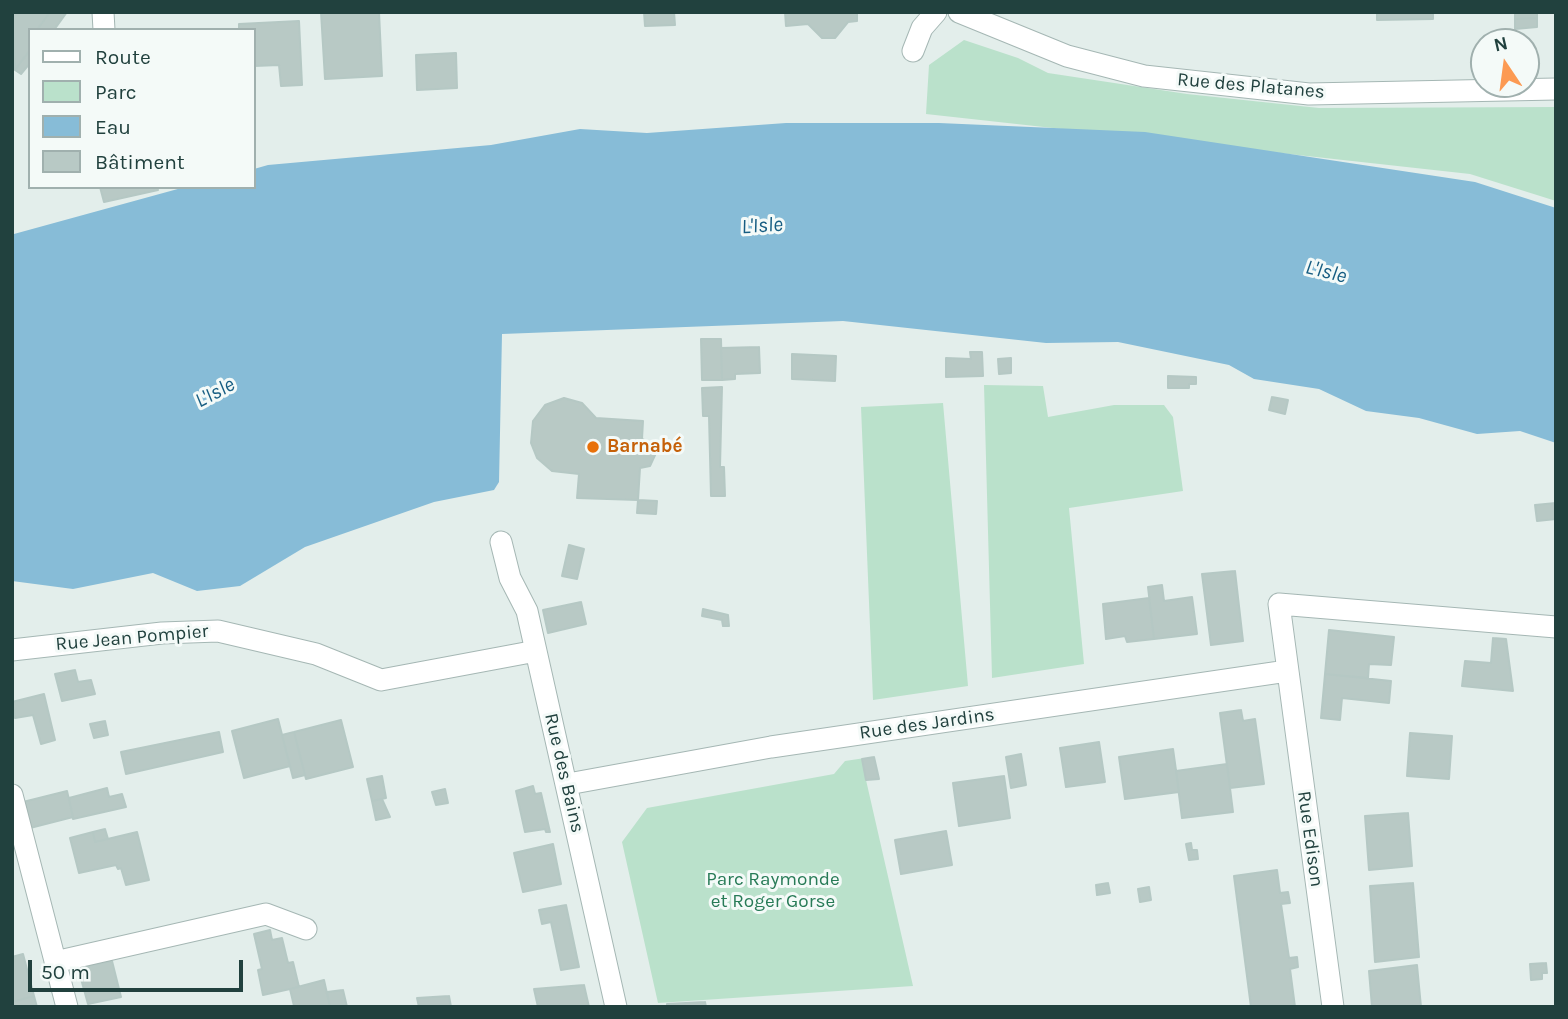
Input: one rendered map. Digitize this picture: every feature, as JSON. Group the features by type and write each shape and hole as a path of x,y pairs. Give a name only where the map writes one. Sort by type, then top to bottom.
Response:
{"street":[{"path":"913,51 922,28 936,12"},
{"name":"Rue des Platanes","path":"958,12 1067,55 1144,76 1309,94 1556,89"},
{"name":"Rue des Bains","path":"501,542 510,578 527,611 616,1007"},
{"name":"Rue Edison","path":"1333,1007 1279,604 1556,627"},
{"name":"Rue Jean Pompier","path":"12,650 162,633 218,631 316,654 381,680 536,650"},
{"name":"Rue des Jardins","path":"568,784 771,747 1287,671"},
{"path":"12,795 67,1007"},
{"path":"55,962 265,914 306,929"}],"green space":[{"path":"964,40 1018,58 1048,73 1187,94 1319,108 1556,107 1556,201 1470,174 926,114 929,65"},
{"path":"984,385 1043,386 1048,417 1114,405 1164,405 1173,417 1183,491 1069,508 1084,664 992,678"},
{"path":"943,403 968,686 873,700 861,407"},
{"name":"Parc Raymonde et Roger Gorse","path":"865,758 866,780 913,986 658,1003 622,842 647,808 834,774 845,761"}],"water":[{"name":"L'Isle","path":"786,123 939,123 1145,132 1475,182 1556,208 1556,443 1520,431 1477,434 1419,418 1366,411 1319,389 1254,379 1229,365 1118,342 1046,343 843,321 502,334 499,482 494,490 434,502 305,547 240,586 197,591 153,573 73,589 12,581 14,234 178,189 256,189 256,168 268,165 491,145 580,129 647,133"}],"building":[{"path":"12,12 50,12 38,28 28,28 28,53 15,70"},
{"path":"50,12 67,12 55,28 38,28"},
{"path":"321,12 379,12 382,76 325,79"},
{"path":"644,12 674,12 675,25 645,26"},
{"path":"785,12 857,12 857,21 848,22 835,38 822,38 808,24 786,26"},
{"path":"1377,12 1433,12 1433,19 1377,20"},
{"path":"1515,12 1537,12 1537,18 1515,19"},
{"path":"1537,18 1537,27 1515,28 1515,19"},
{"path":"299,21 302,85 281,86 279,65 256,66 256,28 239,28 239,24"},
{"path":"28,53 28,65 21,74 15,70"},
{"path":"456,53 457,88 417,90 416,55"},
{"path":"101,189 158,190 104,202"},
{"path":"701,339 721,339 722,380 702,380"},
{"path":"759,347 760,373 735,374 735,379 722,380 721,348"},
{"path":"970,352 982,352 983,376 946,377 946,358 971,359"},
{"path":"792,354 836,356 835,381 792,379"},
{"path":"1011,358 1011,373 999,374 998,359"},
{"path":"1168,376 1196,377 1196,384 1189,384 1189,388 1168,388"},
{"path":"722,387 720,467 724,467 725,496 711,496 709,416 703,416 702,388"},
{"path":"1272,397 1288,400 1285,414 1269,410"},
{"name":"Barnabé","path":"564,398 582,403 596,418 643,421 642,439 651,443 656,453 650,466 640,468 638,500 577,498 579,474 552,471 537,458 531,443 533,421 545,405"},
{"path":"638,500 657,501 656,514 637,513"},
{"path":"1556,503 1556,519 1537,521 1535,505"},
{"path":"569,545 584,549 577,579 562,576"},
{"path":"1235,571 1243,641 1211,645 1202,574"},
{"path":"1162,585 1164,601 1192,597 1197,634 1154,639 1148,587"},
{"path":"1149,598 1154,639 1127,642 1125,636 1106,639 1103,604"},
{"path":"581,602 586,624 548,633 543,610"},
{"path":"703,609 728,615 729,626 723,626 722,620 702,616"},
{"path":"1329,630 1394,637 1391,665 1369,664 1368,678 1325,674"},
{"path":"1493,638 1506,639 1513,691 1462,686 1465,661 1491,663"},
{"path":"75,670 78,682 91,680 95,694 62,701 55,674"},
{"path":"1325,674 1391,681 1389,703 1342,698 1340,720 1321,718"},
{"path":"44,694 55,740 41,744 33,715 15,718 12,702"},
{"path":"1241,710 1243,721 1255,719 1264,784 1230,788 1220,713"},
{"path":"278,719 290,766 244,778 232,731"},
{"path":"341,720 353,767 306,779 294,732"},
{"path":"105,721 108,735 94,738 90,724"},
{"path":"219,732 223,752 126,774 121,752"},
{"path":"294,732 305,775 293,778 282,735"},
{"path":"1410,733 1452,736 1449,779 1407,776"},
{"path":"1099,742 1105,782 1066,787 1060,748"},
{"path":"1173,749 1179,792 1125,799 1119,757"},
{"path":"1021,754 1026,785 1011,788 1006,757"},
{"path":"874,757 879,779 866,780 862,759"},
{"path":"1227,764 1233,812 1182,818 1176,771"},
{"path":"382,776 386,798 372,801 367,779"},
{"path":"1004,776 1010,818 959,826 953,783"},
{"path":"533,786 535,794 541,793 550,832 545,829 525,832 516,791"},
{"path":"107,788 109,797 122,794 126,807 73,819 69,798"},
{"path":"445,789 448,803 436,805 432,792"},
{"path":"67,791 73,817 30,828 23,802"},
{"path":"382,799 390,817 376,820 372,801"},
{"path":"1408,813 1412,866 1369,870 1365,816"},
{"path":"105,829 108,839 95,842 93,832"},
{"path":"946,831 952,865 901,874 895,840"},
{"path":"93,832 95,842 137,832 149,880 126,885 121,868 118,869 116,865 79,873 70,838"},
{"path":"1191,843 1192,850 1197,850 1198,859 1189,860 1186,844"},
{"path":"553,844 561,884 523,892 514,853"},
{"path":"1277,870 1280,893 1288,892 1290,903 1281,904 1289,958 1297,957 1298,967 1290,969 1295,1007 1251,1007 1234,876"},
{"path":"1108,883 1110,893 1097,895 1096,885"},
{"path":"1413,883 1419,957 1375,962 1370,886"},
{"path":"1149,887 1151,900 1140,902 1138,889"},
{"path":"566,905 579,967 561,970 551,922 542,924 539,910"},
{"path":"270,930 272,940 282,938 288,963 293,962 299,987 263,995 258,970 262,969 254,934"},
{"path":"23,954 34,996 12,1002 12,957"},
{"path":"112,961 121,997 88,1004 78,968"},
{"path":"1546,963 1547,973 1542,973 1542,979 1531,980 1530,964"},
{"path":"1417,965 1421,1007 1372,1007 1369,971"},
{"path":"324,980 330,1007 294,1006 290,989"},
{"path":"584,985 589,1007 538,1007 534,989"},
{"path":"343,990 347,1007 330,1007 327,992"},
{"path":"34,996 37,1007 12,1007 12,1002"},
{"path":"449,996 451,1007 419,1007 417,998"},
{"path":"705,1002 706,1007 667,1007 667,1004"}],"place":[{"name":"Barnabé","path":"593,447"}]}
